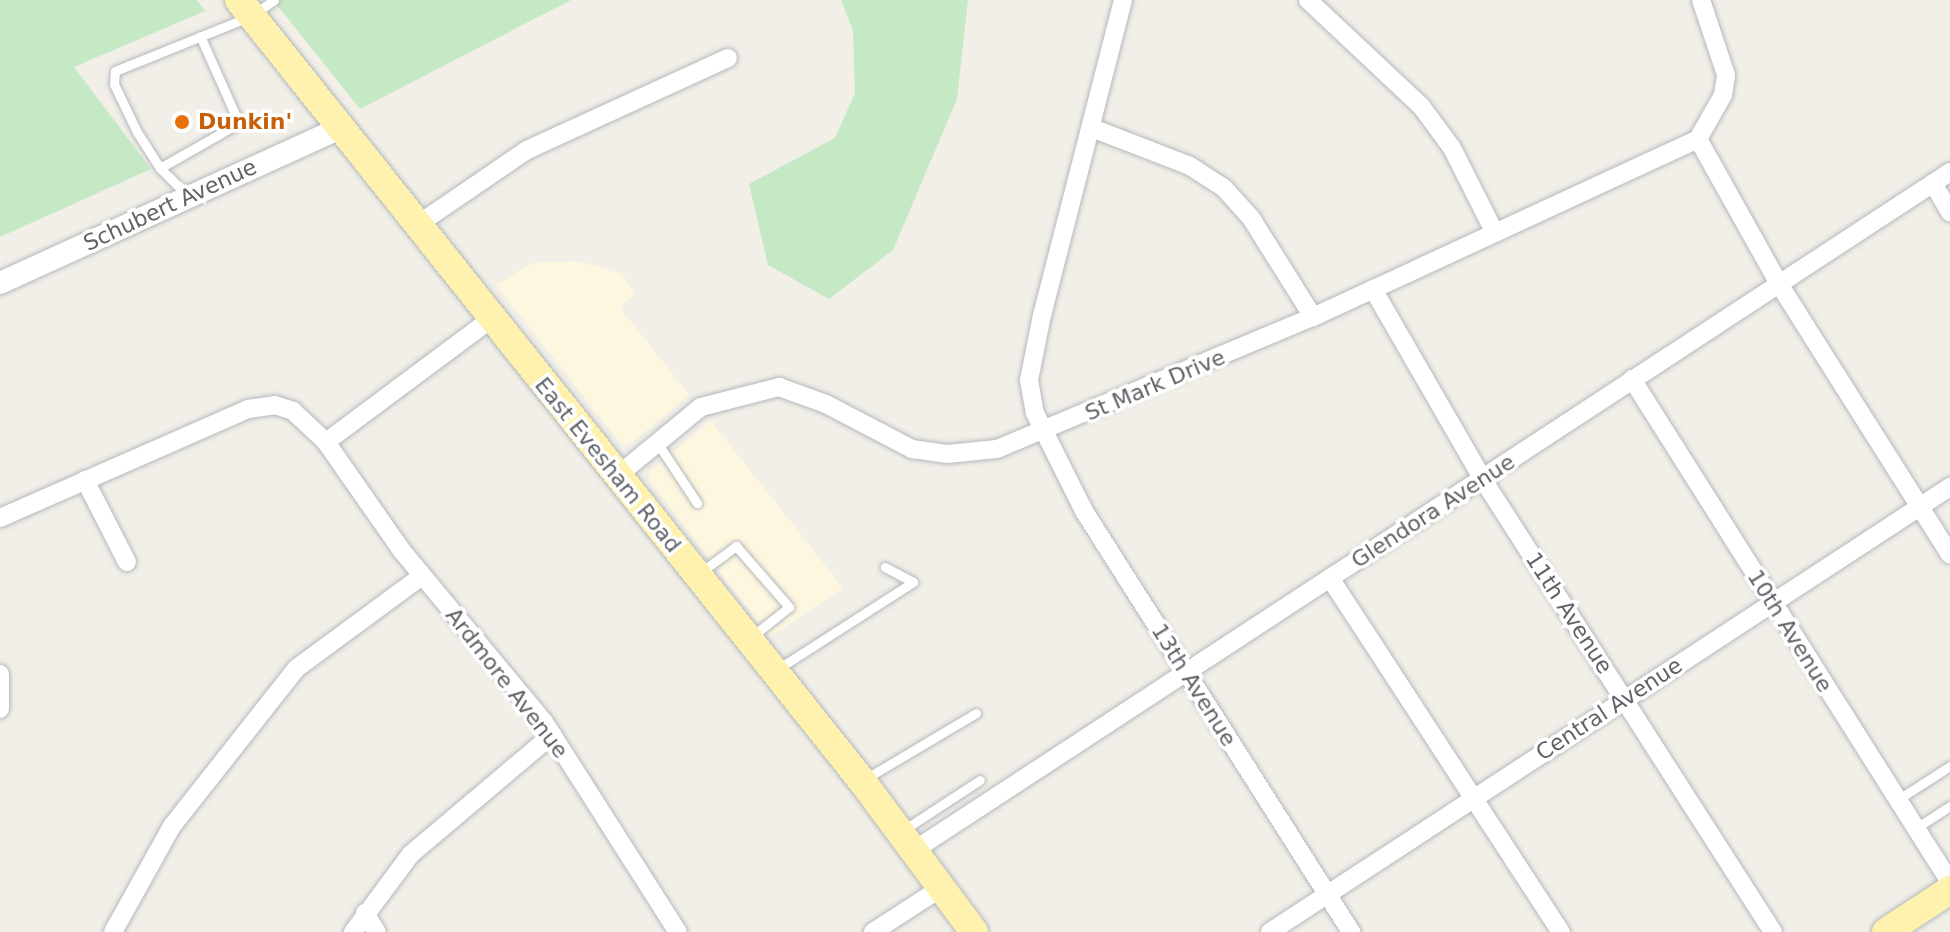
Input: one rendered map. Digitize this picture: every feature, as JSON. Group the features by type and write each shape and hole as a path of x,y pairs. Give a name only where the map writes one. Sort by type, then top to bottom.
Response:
{"main road":[{"name":"East Evesham Road","path":"254,5 340,128 909,840 974,932"},
{"path":"1886,932 1950,890"}],"street":[{"name":"13th Avenue","path":"1123,0 1029,380 1042,434 1084,511 1351,932"},
{"path":"1308,0 1421,106 1452,148 1495,233"},
{"path":"1701,0 1726,75 1723,95 1698,139 1779,284 1950,554"},
{"path":"417,225 527,150 728,58"},
{"name":"Schubert Avenue","path":"0,283 340,128"},
{"path":"1092,128 1190,166 1224,188 1251,218 1313,317"},
{"name":"St Mark Drive","path":"616,477 701,407 779,387 798,390 912,449 947,454 997,449 1042,434 1313,317 1698,139"},
{"name":"Glendora Avenue","path":"909,840 1186,673 1950,172"},
{"path":"1933,183 1950,213"},
{"name":"11th Avenue","path":"1373,289 1482,478 1773,932"},
{"path":"326,442 491,319"},
{"name":"10th Avenue","path":"1632,379 1950,882"},
{"name":"Ardmore Avenue","path":"0,518 248,409 275,405 293,411 326,442 422,576 552,735 678,932"},
{"path":"85,480 127,562"},
{"name":"Central Avenue","path":"1270,932 1950,487"},
{"path":"113,932 172,826 297,668 422,576"},
{"path":"1330,578 1561,932"},
{"path":"0,674 0,709"},
{"path":"353,932 411,854 446,819 552,735"},
{"path":"873,932 941,888"},
{"path":"365,913 377,932"}],"lane":[{"path":"189,197 160,168 114,84 115,71 200,36 254,5"},
{"path":"160,168 239,123 200,36"},
{"path":"658,444 697,503"},
{"path":"696,576 736,546 789,607 748,640"},
{"path":"773,672 913,582 885,567"},
{"path":"862,781 976,713"},
{"path":"1897,800 1950,766"},
{"path":"909,840 980,780"},
{"path":"1916,828 1950,806"}],"shaded area":[{"path":"577,261 622,274 635,294 620,308 689,395 629,445 621,444 496,285 532,263"},
{"path":"711,421 843,588 770,637 649,480 650,471"}],"green space":[{"path":"0,0 197,0 205,11 74,67 151,169 0,237"},
{"path":"273,0 571,0 360,109"},
{"path":"841,0 968,0 957,99 893,250 829,299 768,265 749,184 835,138 855,93 853,31"}],"place":[{"name":"Dunkin'","path":"182,122"}]}
